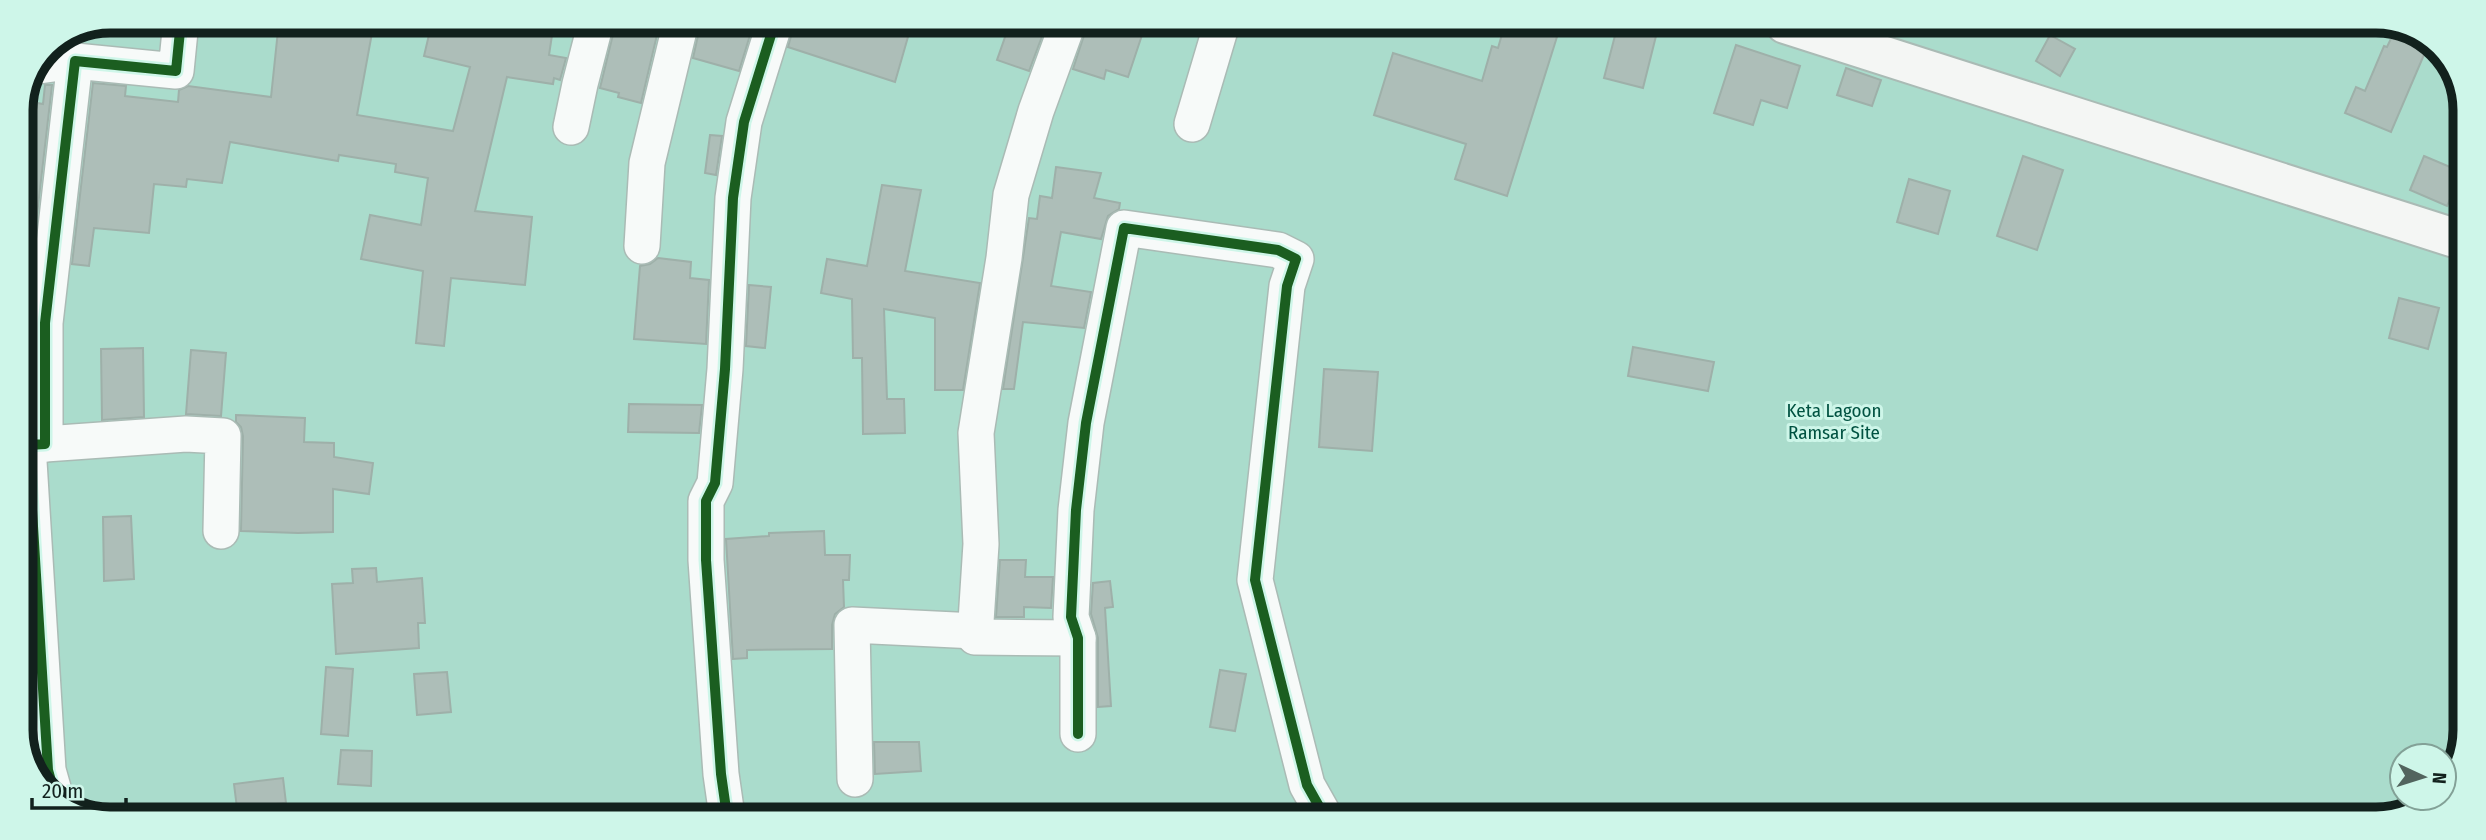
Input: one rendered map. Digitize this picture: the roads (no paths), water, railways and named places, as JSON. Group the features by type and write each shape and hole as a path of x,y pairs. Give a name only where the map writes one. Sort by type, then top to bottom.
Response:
{"main road":[{"path":"1813,33 2453,237"}],"street":[{"path":"49,65 75,61 176,71 180,33"},
{"path":"572,127 593,33"},
{"path":"642,246 647,163 678,33"},
{"path":"726,807 706,560 706,501 715,483 735,185 744,122 772,33"},
{"path":"1064,33 1036,111 1011,195 1004,258 976,433 981,544 975,637 1078,638"},
{"path":"1192,124 1219,33"},
{"path":"45,444 45,323 75,61"},
{"path":"1078,734 1078,638 1071,617 1076,510 1086,423 1124,228 1278,250 1296,259 1287,286 1255,580 1307,785 1319,807"},
{"path":"33,445 186,434 223,436 221,531"},
{"path":"33,526 50,777"},
{"path":"855,779 852,625 976,631"}],"park label":[{"name":"Keta Lagoon Ramsar Site","path":"1834,421"}]}
